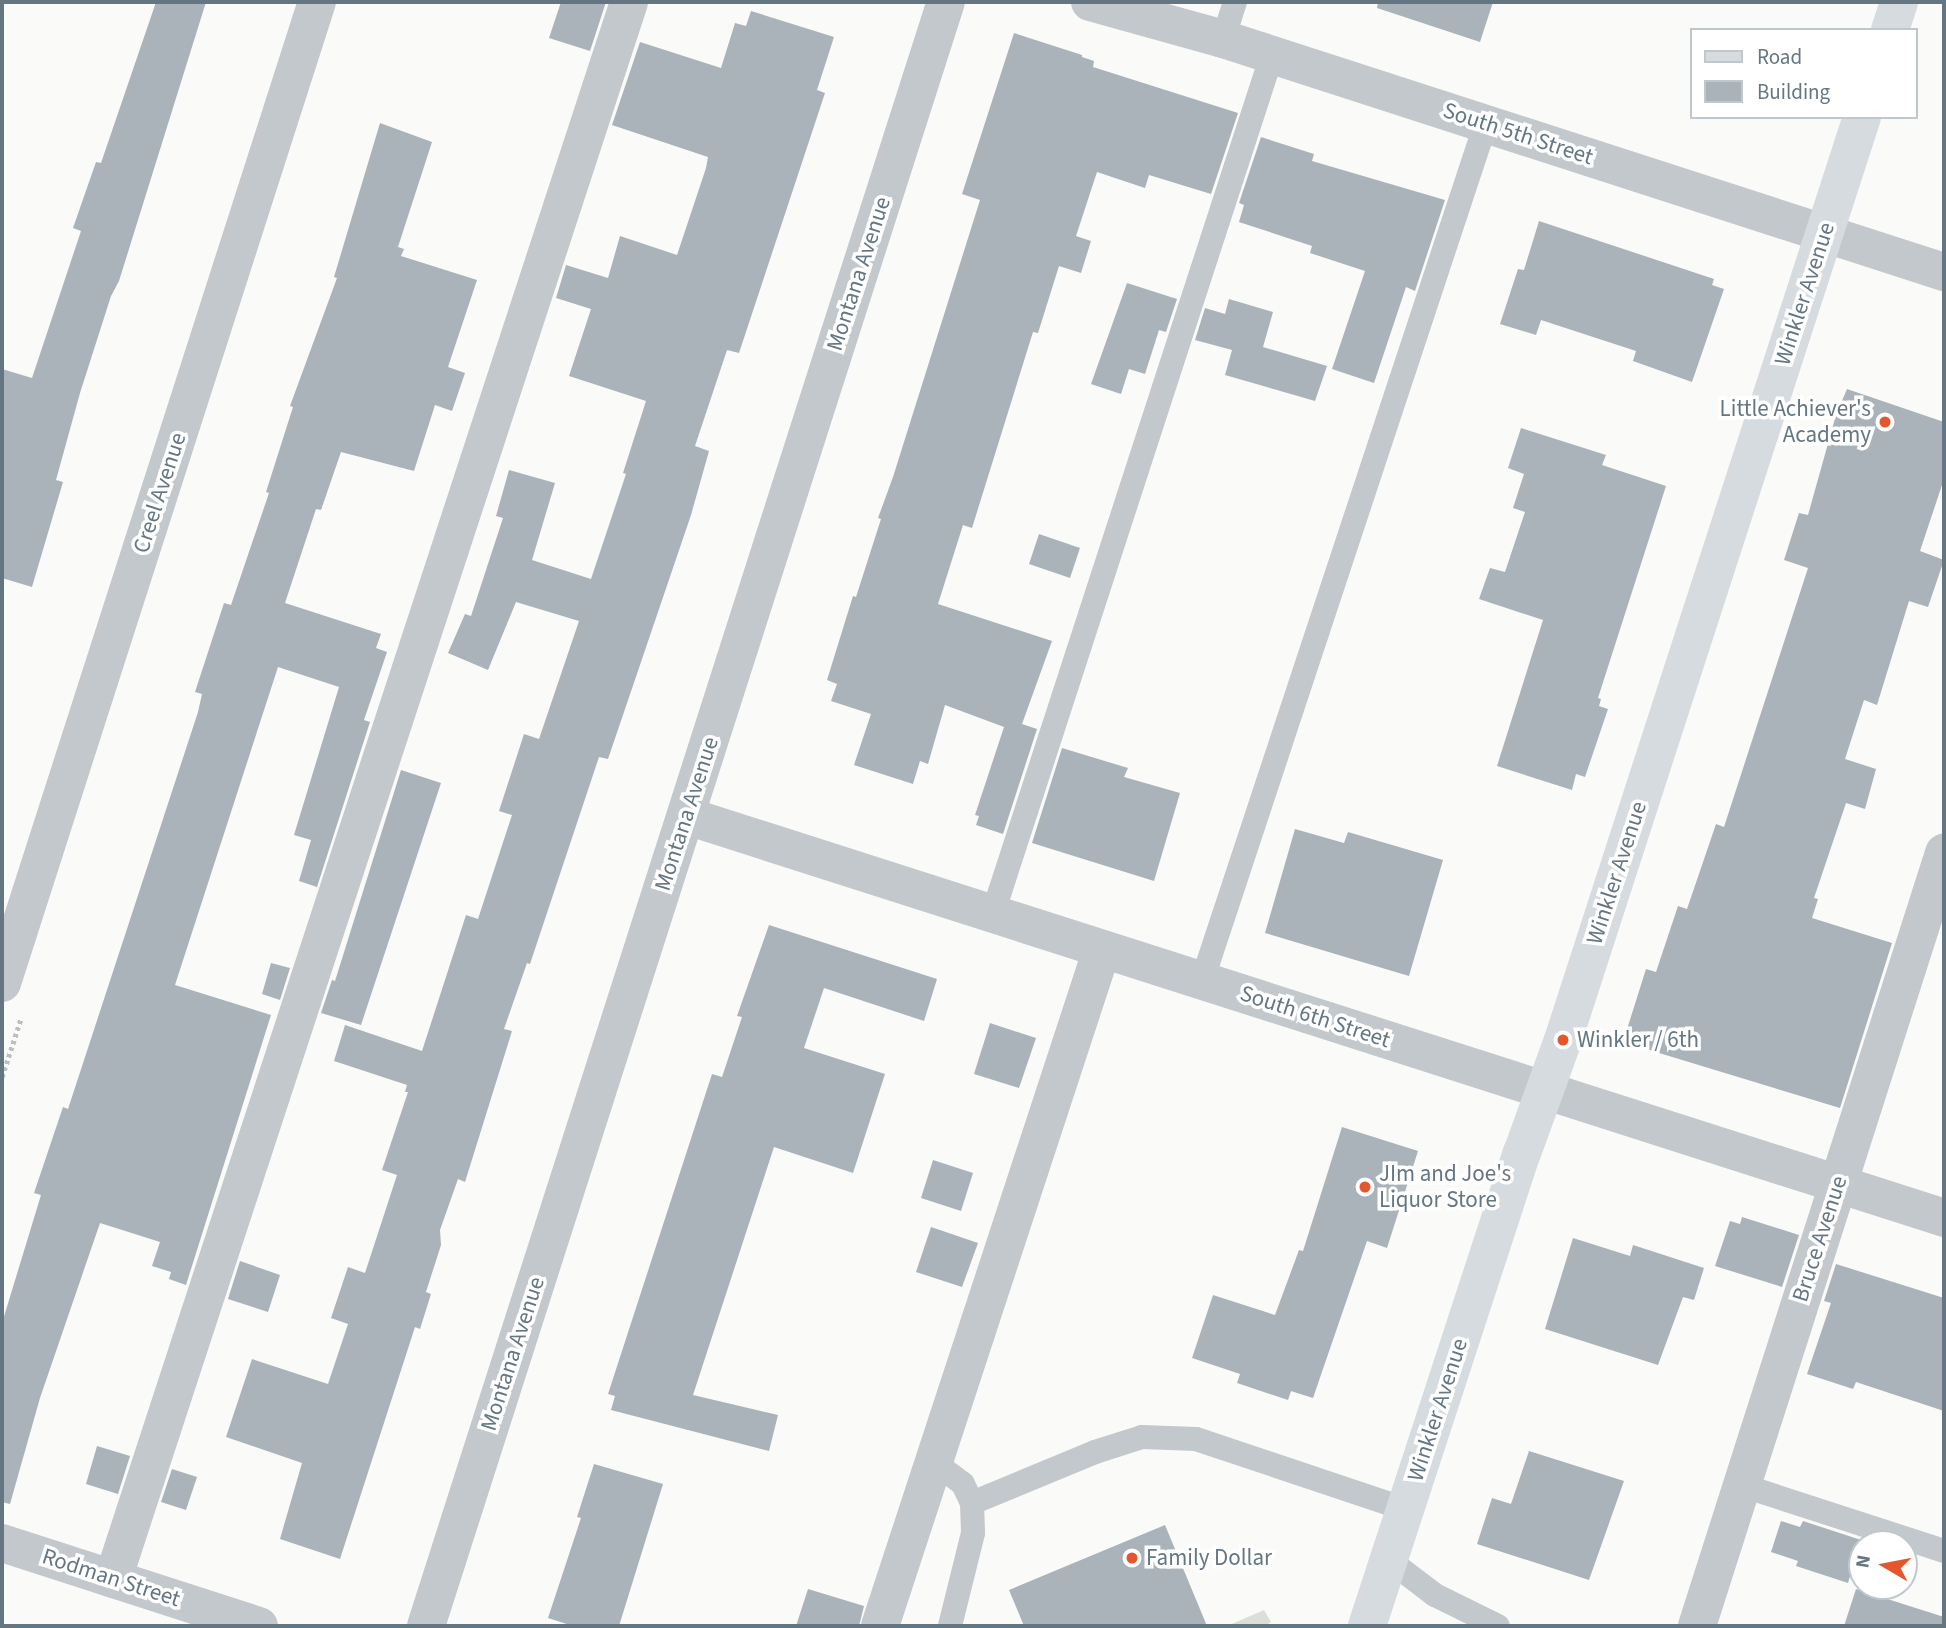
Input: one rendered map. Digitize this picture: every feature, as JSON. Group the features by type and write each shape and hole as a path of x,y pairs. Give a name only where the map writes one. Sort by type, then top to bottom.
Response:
{"main road":[{"path":"1891,28 1899,2"},
{"name":"Winkler Avenue","path":"1368,1626 1522,1153 1546,1091 1861,119"}],"street":[{"name":"Creel Avenue","path":"2,983 317,2"},
{"path":"113,1579 628,2"},
{"name":"Montana Avenue","path":"426,1626 946,2"},
{"name":"South 5th Street","path":"1090,2 1272,55 1944,272"},
{"name":"South 6th Street","path":"687,816 1944,1218"},
{"name":"Bruce Avenue","path":"1697,1626 1744,1486 1944,853"},
{"path":"880,1626 1102,949"},
{"name":"Rodman Street","path":"2,1543 260,1626"}],"lane":[{"path":"1223,40 1235,2"},
{"path":"993,914 1272,55"},
{"path":"1202,981 1486,123"},
{"path":"972,1503 1096,1452 1142,1437 1196,1439 1405,1508"},
{"path":"934,1462 962,1484 972,1503 973,1533 950,1626"},
{"path":"1744,1486 1944,1551"},
{"path":"1388,1560 1471,1621 1498,1626"}],"shaded area":[{"path":"1264,1610 1271,1622 1265,1626 1227,1626"}],"building":[{"path":"156,2 206,2 119,281 111,296 80,393 56,480 63,482 32,587 2,578 2,369 32,378 81,231 73,228 96,162 101,163"},
{"path":"561,2 606,2 590,51 549,38"},
{"path":"1378,2 1493,2 1480,42 1377,8"},
{"path":"751,11 834,37 817,90 825,93 739,353 727,350 695,446 709,451 691,515 608,759 599,757 530,964 527,963 504,1029 512,1031 465,1182 458,1179 440,1230 441,1245 426,1292 431,1294 420,1329 415,1327 340,1559 280,1539 302,1463 226,1437 252,1359 328,1384 348,1324 331,1318 348,1267 365,1273 397,1175 382,1170 408,1092 405,1092 407,1085 334,1061 345,1025 422,1051 466,915 478,919 512,815 499,811 524,734 539,739 579,621 516,602 488,670 448,653 465,614 471,616 503,518 496,516 509,470 555,483 532,560 591,579 626,474 623,473 646,401 569,376 591,309 556,298 566,265 608,278 620,236 677,255 706,168 708,157 612,125 640,42 721,68 735,23 746,26"},
{"path":"1014,33 1082,55 1094,61 1093,67 1238,113 1211,194 1149,175 1145,188 1097,172 1076,236 1091,241 1081,273 1059,266 1038,333 1033,332 972,528 963,525 938,604 1052,641 1022,724 1037,729 1003,834 976,825 979,816 975,815 1004,727 945,705 928,764 920,761 913,784 854,765 871,714 831,701 837,684 827,680 881,519 878,518 980,200 962,194"},
{"path":"380,123 432,142 398,247 404,249 401,256 477,280 448,367 465,373 452,411 435,405 414,471 341,452 321,510 316,509 285,603 381,634 376,648 387,652 364,720 370,722 317,887 299,881 311,840 294,835 339,687 278,667 175,985 271,1015 186,1285 169,1279 171,1272 152,1266 160,1242 100,1223 40,1398 10,1504 2,1502 2,1323 41,1195 34,1193 63,1107 68,1109 198,712 202,694 195,692 224,603 231,605 269,493 266,492 293,407 290,406 337,278 334,277"},
{"path":"1261,137 1314,154 1312,161 1445,200 1415,291 1406,287 1374,383 1332,369 1365,271 1310,253 1312,246 1239,222 1244,205 1239,203"},
{"path":"1539,221 1714,279 1712,285 1724,289 1692,382 1633,361 1636,351 1541,320 1536,335 1500,324 1518,269 1524,270"},
{"path":"1127,283 1177,299 1166,332 1159,330 1145,374 1129,369 1121,394 1091,384"},
{"path":"1229,299 1273,312 1263,347 1327,366 1315,401 1225,375 1232,350 1195,340 1205,308 1225,314"},
{"path":"1847,389 1944,422 1944,479 1920,551 1944,560 1928,607 1909,601 1877,705 1864,700 1845,759 1876,769 1865,809 1846,803 1814,898 1818,899 1812,918 1892,943 1840,1108 1623,1042 1646,969 1656,972 1678,906 1687,909 1716,824 1724,827 1808,568 1784,560 1799,513 1808,515 1836,415"},
{"path":"1521,428 1606,455 1602,465 1666,486 1598,698 1601,699 1599,706 1608,709 1585,777 1576,774 1572,790 1497,766 1543,620 1479,599 1490,568 1505,572 1525,512 1513,508 1524,474 1508,468"},
{"path":"1039,534 1080,548 1070,578 1029,564"},
{"path":"1062,748 1128,768 1124,777 1180,793 1154,881 1032,843"},
{"path":"401,770 441,783 361,1025 321,1013 332,980 335,981"},
{"path":"1295,829 1344,843 1348,832 1443,860 1409,976 1265,933"},
{"path":"769,925 937,979 924,1021 824,988 804,1048 885,1074 853,1173 774,1147 693,1395 778,1415 769,1451 611,1410 615,1396 608,1394 712,1074 722,1077 742,1017 737,1016"},
{"path":"271,963 290,968 280,1000 262,994"},
{"path":"990,1023 1036,1038 1019,1088 974,1074"},
{"path":"1342,1127 1418,1151 1387,1248 1367,1241 1313,1398 1291,1391 1288,1400 1237,1383 1240,1374 1192,1358 1213,1295 1275,1315 1299,1250 1303,1251"},
{"path":"933,1160 973,1173 961,1211 921,1198"},
{"path":"1742,1217 1799,1235 1782,1287 1715,1266 1730,1221 1740,1224"},
{"path":"931,1227 978,1243 962,1287 916,1272"},
{"path":"1573,1238 1630,1256 1633,1245 1704,1268 1694,1300 1683,1297 1658,1365 1545,1329"},
{"path":"240,1261 280,1275 268,1312 228,1299"},
{"path":"1836,1264 1944,1298 1944,1411 1856,1382 1853,1389 1807,1374 1831,1303 1824,1301"},
{"path":"97,1446 130,1456 118,1494 86,1484"},
{"path":"1529,1451 1624,1481 1589,1580 1477,1544 1492,1498 1511,1504"},
{"path":"594,1464 663,1484 619,1626 573,1626 548,1618 581,1518 577,1517"},
{"path":"172,1469 197,1477 186,1510 161,1502"},
{"path":"1781,1521 1800,1527 1803,1521 1848,1536 1848,1583 1796,1566 1798,1561 1771,1552"},
{"name":"Family Dollar","path":"1165,1525 1207,1626 1024,1626 1009,1590"},
{"path":"808,1589 864,1606 859,1626 796,1626"},
{"path":"1852,1600 1891,1600 1944,1617 1944,1626 1844,1626"}],"place":[{"name":"Little Achiever's Academy","path":"1885,422"},
{"name":"Winkler / 6th","path":"1563,1040"},
{"name":"JIm and Joe's Liquor Store","path":"1365,1187"},
{"name":"Family Dollar","path":"1132,1558"}]}
